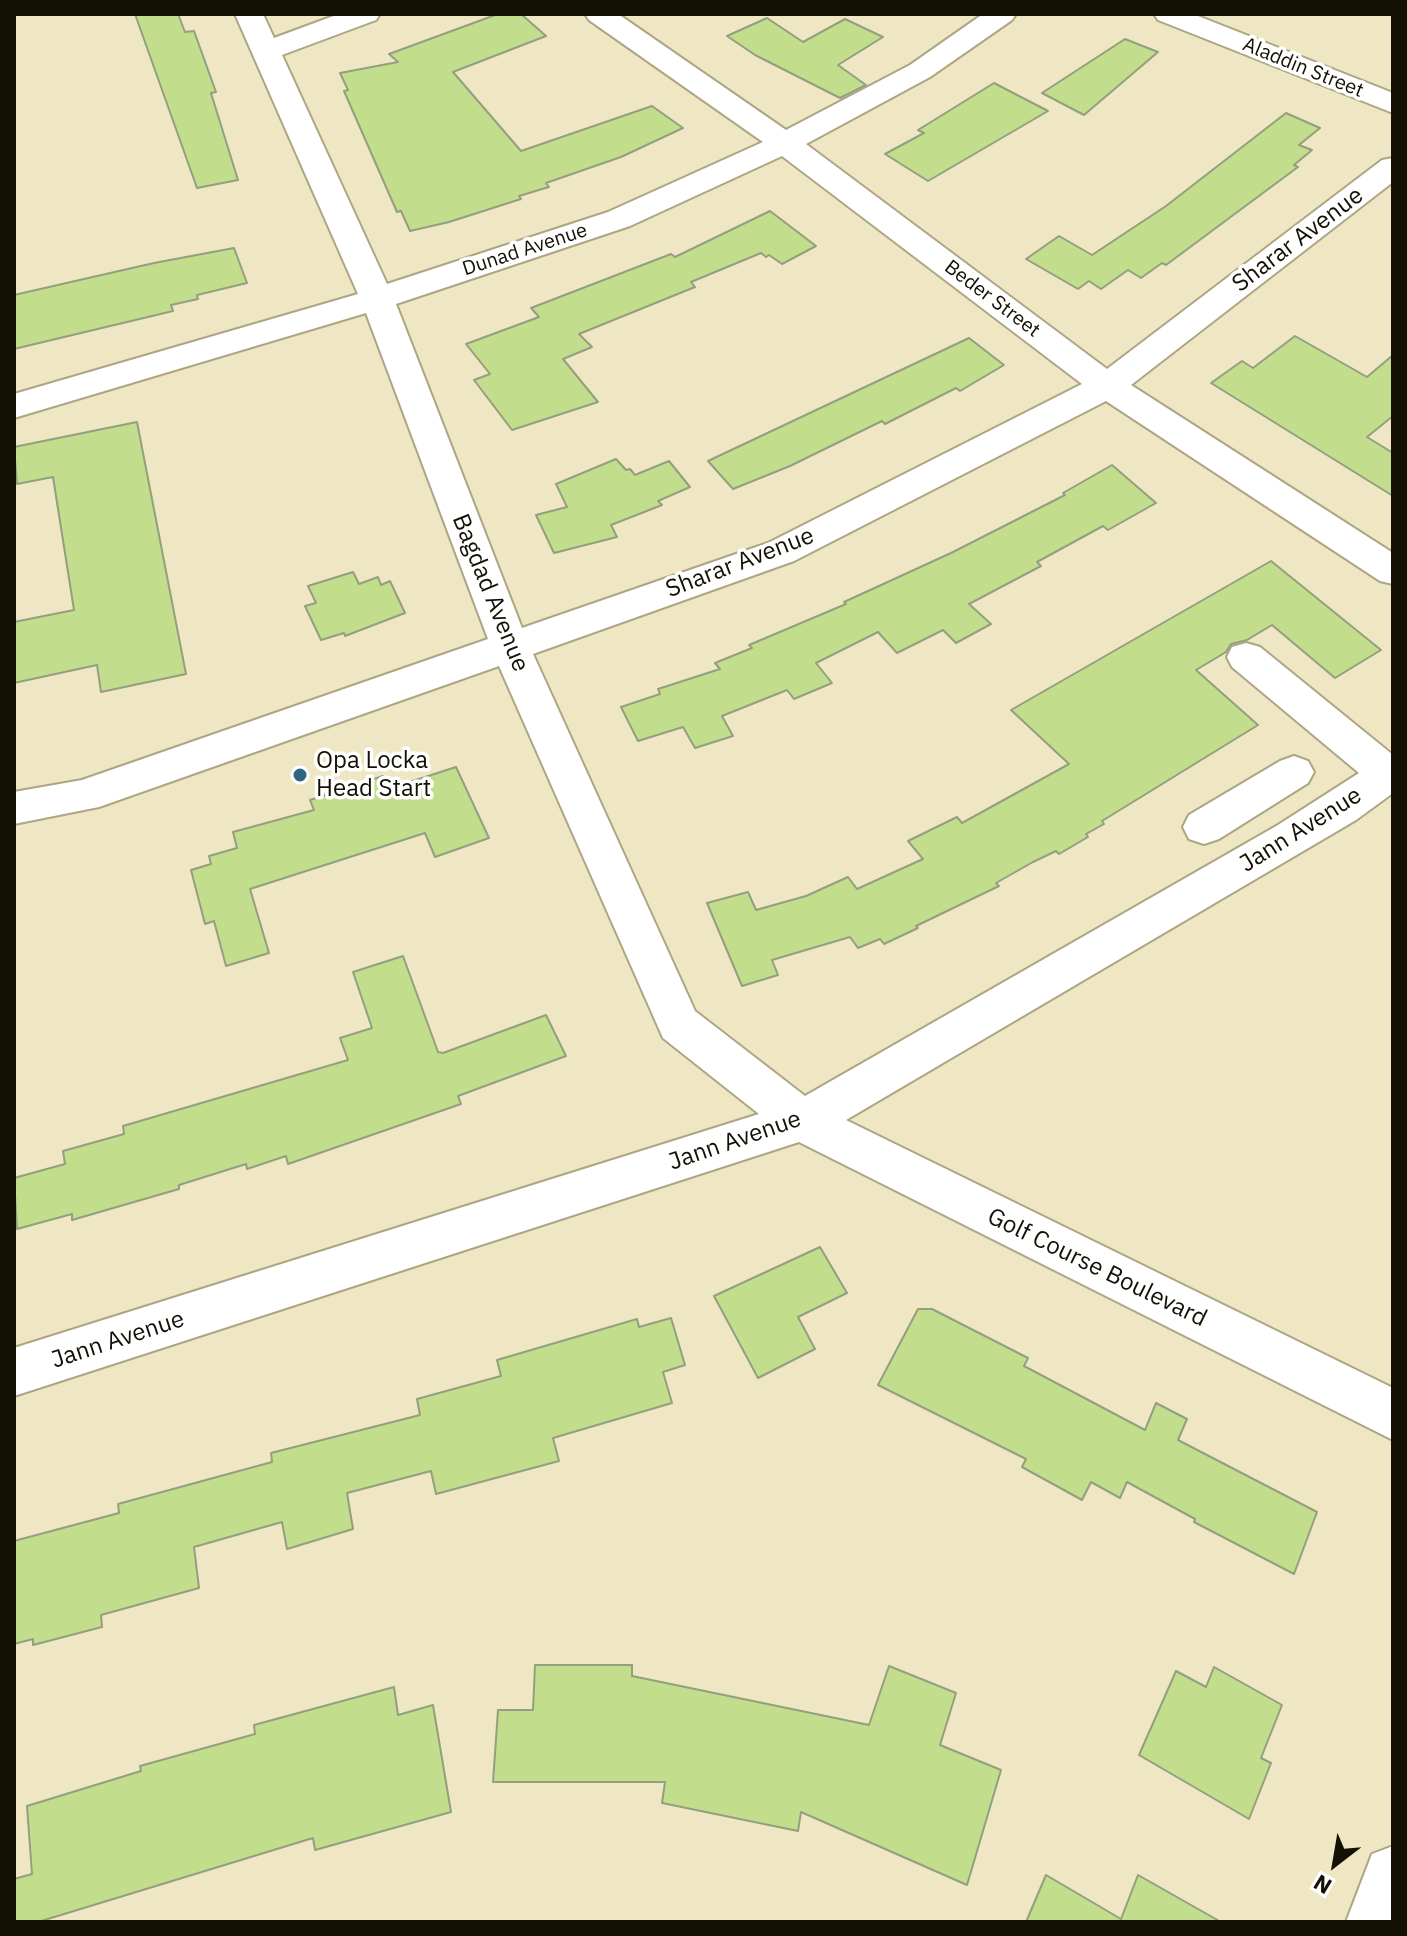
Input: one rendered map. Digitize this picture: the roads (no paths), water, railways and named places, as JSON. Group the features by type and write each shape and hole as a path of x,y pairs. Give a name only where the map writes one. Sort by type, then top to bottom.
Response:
{"street":[{"name":"Bagdad Avenue","path":"249,14 377,299 510,646 679,1024 802,1121"},
{"path":"265,51 366,14"},
{"name":"Beder Street","path":"599,14 785,143 1107,386 1393,571"},
{"name":"Dunad Avenue","path":"14,406 377,299 619,219 785,143 920,71 1002,14"},
{"name":"Aladdin Street","path":"1168,14 1393,104"},
{"name":"Sharar Avenue","path":"14,808 84,796 781,552 1107,386 1393,167"},
{"path":"1246,657 1391,772"},
{"path":"1204,827 1294,772"},
{"name":"Jann Avenue","path":"14,1372 802,1121 1293,837 1391,772"},
{"path":"1249,800 1293,837"},
{"name":"Golf Course Boulevard","path":"802,1121 1393,1415"},
{"path":"1376,1922 1393,1875"}],"place":[{"name":"Opa Locka Head Start","path":"300,775"}]}
